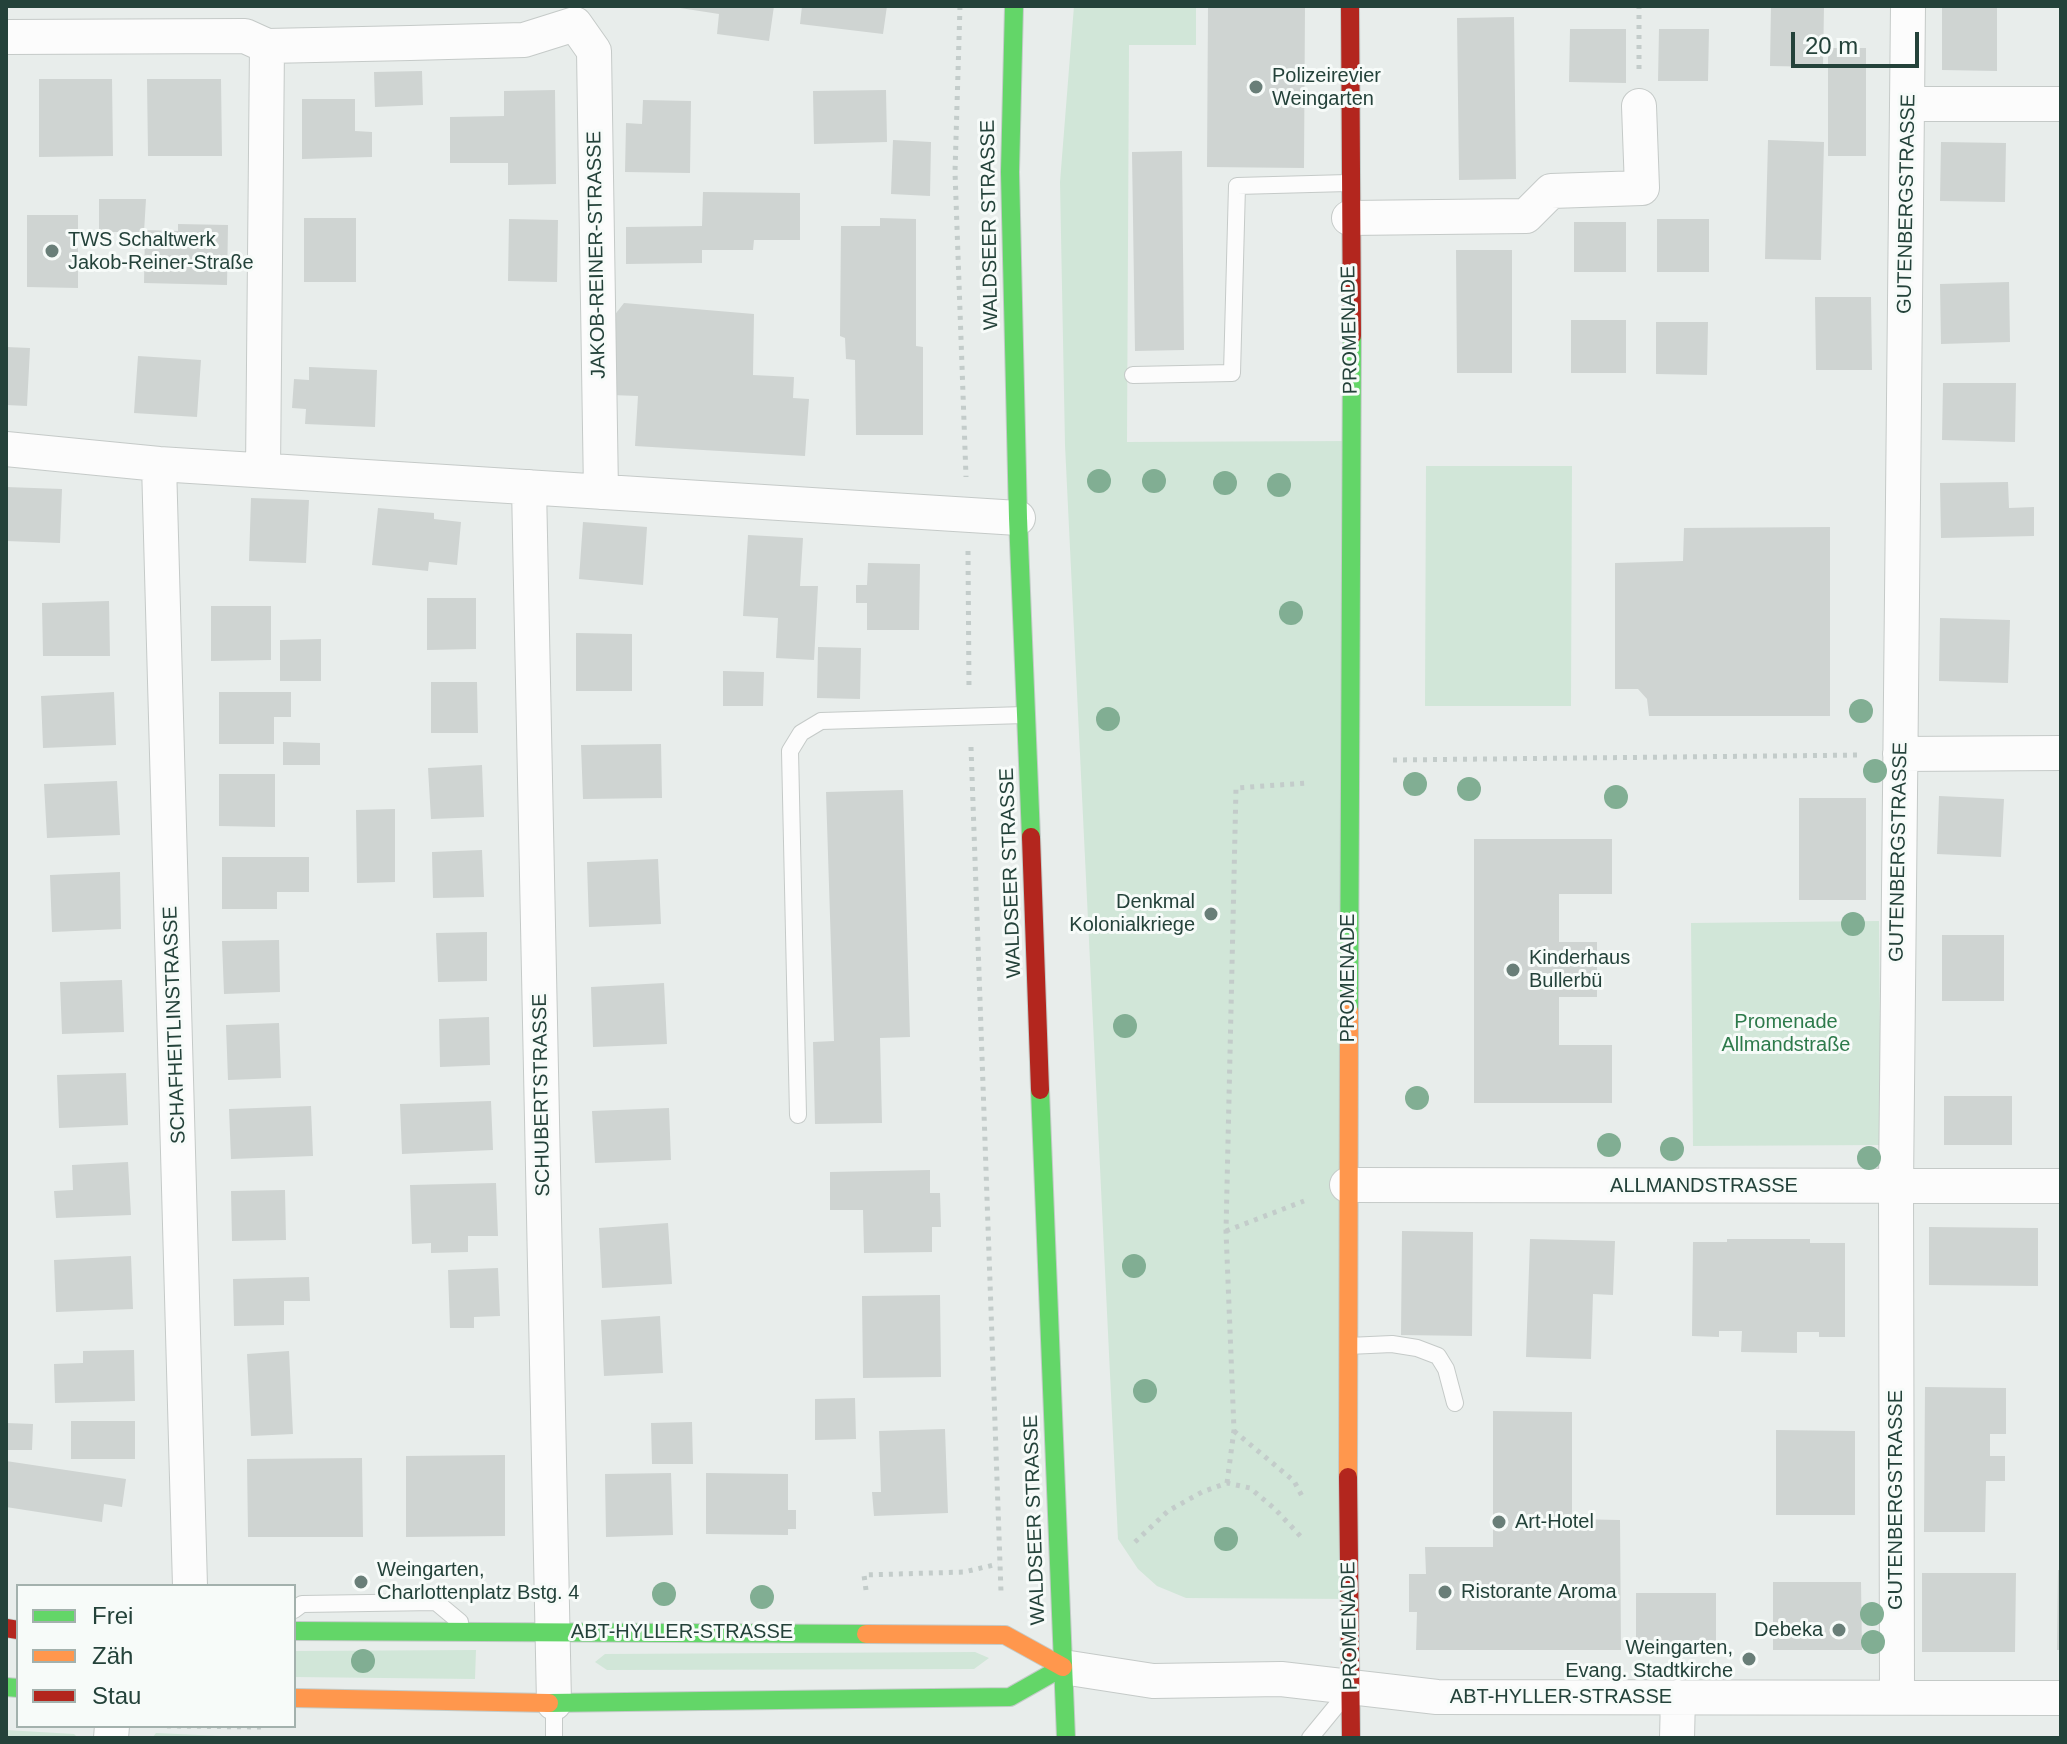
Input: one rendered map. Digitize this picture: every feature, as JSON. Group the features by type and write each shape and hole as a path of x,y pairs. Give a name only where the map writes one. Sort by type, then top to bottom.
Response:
{"street":[{"name":"WALDSEER STRASSE","path":"1014,6 1010,172 1018,518 1066,1738"},
{"name":"PROMENADE","path":"1350,6 1352,441 1347,1346 1351,1738"},
{"name":"GUTENBERGSTRASSE","path":"1897,1697 1896,1186 1908,6"},
{"name":"JAKOB-REINER-STRASSE","path":"267,46 524,40 575,24 594,51 601,492"},
{"path":"6,37 245,36 267,46 263,470"},
{"path":"1908,104 2061,104"},
{"path":"1349,218 1526,216 1551,191 1642,188 1639,106"},
{"path":"6,449 159,464 1018,518"},
{"name":"SCHAFHEITLINSTRASSE","path":"159,464 190,1584"},
{"name":"SCHUBERTSTRASSE","path":"529,487 554,1703"},
{"path":"1900,754 2061,753"},
{"name":"ALLMANDSTRASSE","path":"1347,1185 2061,1186"},
{"name":"ABT-HYLLER-STRASSE","path":"296,1631 1005,1635 1063,1667 1153,1681 1281,1679 1437,1697 2061,1698"},
{"path":"296,1698 554,1703 1010,1697 1063,1667"},
{"path":"1677,1738 1678,1697"}],"lane":[{"path":"1133,375 1232,373 1237,186 1349,183"},
{"path":"798,1115 790,751 801,733 821,721 1026,715"},
{"path":"1347,1346 1392,1344 1417,1348 1438,1356 1446,1369 1455,1403"},
{"path":"296,1608 302,1604 436,1602 471,1630"},
{"path":"1310,1738 1351,1687"},
{"path":"554,1703 554,1738"}],"path":[{"path":"960,6 955,172 998,1564 1005,1635"},
{"path":"1639,6 1639,106"},
{"path":"1348,760 1900,754"},
{"path":"1227,1483 1234,1430 1226,1231 1236,788 1348,781"},
{"path":"1226,1231 1347,1185"},
{"path":"1234,1430 1294,1481 1308,1507"},
{"path":"1135,1542 1168,1511 1202,1492 1227,1483 1250,1488 1310,1546 1309,1533"},
{"path":"881,1590 865,1589 864,1575 964,1572 998,1564"}],"green space":[{"path":"1074,6 1196,6 1196,45 1129,45 1127,442 1352,441 1350,1599 1186,1598 1157,1586 1138,1569 1118,1539 1065,445 1060,182"},
{"path":"1426,466 1572,466 1571,706 1425,706"},
{"name":"Promenade Allmandstraße","path":"1879,921 1881,1145 1693,1146 1691,923"},
{"path":"476,1650 475,1679 296,1677 296,1651"},
{"path":"975,1652 989,1658 974,1669 607,1670 595,1662 605,1654"},
{"path":"6,1730 74,1734 78,1738 6,1738"},
{"path":"156,1733 263,1738 152,1738"}],"building":[{"path":"667,6 774,6 769,41 717,34 719,14"},
{"path":"802,6 887,6 883,34 800,24"},
{"name":"Polizeirevier Weingarten","path":"1208,6 1305,6 1304,168 1207,167"},
{"path":"1771,6 1824,6 1823,67 1770,66"},
{"path":"1942,6 1997,6 1997,71 1942,70"},
{"path":"1514,17 1516,179 1459,180 1457,18"},
{"path":"1570,29 1626,29 1626,83 1569,82"},
{"path":"1659,29 1709,29 1708,81 1658,81"},
{"path":"1828,48 1866,48 1866,156 1828,156"},
{"path":"422,71 423,105 375,107 374,72"},
{"path":"39,79 112,79 113,156 39,157"},
{"path":"147,79 221,79 222,156 148,156"},
{"path":"555,90 556,184 508,185 508,163 450,163 450,117 504,116 504,91"},
{"path":"886,90 887,142 814,144 813,91"},
{"path":"302,99 355,99 355,131 372,132 372,157 302,159"},
{"path":"643,100 691,101 690,173 625,172 626,123 642,124"},
{"path":"893,140 931,142 930,196 891,194"},
{"path":"1768,140 1824,142 1821,260 1765,259"},
{"path":"1941,142 2006,143 2005,202 1940,201"},
{"path":"1182,151 1184,350 1135,351 1132,152"},
{"path":"703,192 800,193 800,240 754,240 753,250 702,250 702,263 626,264 626,227 702,226"},
{"path":"99,199 146,199 144,232 99,232"},
{"name":"TWS Schaltwerk Jakob-Reiner-Straße","path":"27,215 78,215 78,288 27,287"},
{"path":"304,218 356,218 356,282 304,282"},
{"path":"880,218 916,219 916,346 923,347 923,435 856,435 855,360 846,359 845,338 840,336 841,226 880,226"},
{"path":"509,219 558,220 557,282 508,281"},
{"path":"1657,219 1709,219 1709,272 1657,272"},
{"path":"1574,222 1626,222 1626,272 1574,272"},
{"path":"178,224 228,225 227,285 144,283 145,230 178,231"},
{"path":"1456,250 1512,250 1512,373 1457,373"},
{"path":"2009,282 2010,342 1941,344 1940,284"},
{"path":"1815,297 1871,297 1872,370 1816,370"},
{"path":"624,303 754,314 753,375 794,377 793,398 809,399 805,456 635,446 638,396 611,395 613,317"},
{"path":"1571,320 1626,320 1626,373 1571,373"},
{"path":"1656,322 1708,322 1707,375 1656,374"},
{"path":"6,347 30,348 27,406 6,405"},
{"path":"138,356 201,360 197,417 134,413"},
{"path":"309,367 377,370 375,427 305,424 306,409 292,408 294,379 309,380"},
{"path":"1943,383 2016,383 2015,442 1942,440"},
{"path":"2008,482 2009,508 2034,507 2034,536 1941,538 1940,483"},
{"path":"6,487 62,489 60,543 6,541"},
{"path":"251,498 309,500 306,563 249,561"},
{"path":"378,508 434,513 434,519 461,522 457,565 429,562 428,571 372,565"},
{"path":"583,522 647,527 643,585 579,579"},
{"path":"1830,527 1830,716 1649,716 1647,699 1638,689 1615,689 1615,563 1683,561 1684,528"},
{"path":"748,535 803,538 800,586 818,586 814,660 776,658 778,618 743,616"},
{"path":"868,563 920,564 919,630 867,630 867,603 856,603 856,585 867,585"},
{"path":"427,598 476,598 476,649 427,650"},
{"path":"109,601 110,656 43,656 42,603"},
{"path":"211,606 271,606 271,660 211,661"},
{"path":"1940,618 2010,620 2008,683 1939,681"},
{"path":"576,633 632,634 632,691 576,691"},
{"path":"321,639 321,681 280,681 280,640"},
{"path":"818,647 861,648 860,699 817,698"},
{"path":"723,671 764,672 763,706 723,706"},
{"path":"431,682 477,682 478,733 431,733"},
{"path":"114,692 116,745 43,748 41,696"},
{"path":"219,692 291,692 291,717 274,717 274,744 219,744"},
{"path":"283,742 320,743 320,765 283,765"},
{"path":"661,744 662,798 583,799 581,745"},
{"path":"482,765 484,817 431,819 428,768"},
{"path":"219,774 275,774 275,827 219,826"},
{"path":"117,781 120,835 47,838 44,784"},
{"path":"903,790 910,1037 880,1038 882,1123 815,1124 813,1042 834,1041 826,792"},
{"path":"1939,796 2004,799 2001,857 1937,854"},
{"path":"1799,798 1866,798 1866,900 1799,900"},
{"path":"395,809 395,882 357,883 356,810"},
{"path":"1474,839 1612,839 1612,894 1559,894 1559,942 1597,942 1597,997 1559,997 1559,1045 1612,1045 1612,1103 1474,1103"},
{"path":"482,850 484,897 433,898 432,852"},
{"path":"222,857 309,857 309,892 277,892 277,909 222,909"},
{"path":"658,859 661,924 589,927 587,862"},
{"path":"120,872 121,929 52,932 50,875"},
{"path":"487,932 487,981 438,982 436,933"},
{"path":"1942,935 2004,935 2004,1001 1942,1001"},
{"path":"279,940 280,992 224,994 222,941"},
{"path":"122,980 124,1032 62,1034 60,982"},
{"path":"664,983 667,1044 593,1047 591,987"},
{"path":"489,1017 490,1065 440,1067 439,1019"},
{"path":"279,1023 281,1078 228,1080 226,1025"},
{"path":"126,1073 128,1125 59,1128 57,1075"},
{"path":"1944,1096 2012,1096 2012,1145 1944,1145"},
{"path":"491,1101 493,1150 402,1154 400,1104"},
{"path":"311,1106 313,1156 231,1159 229,1109"},
{"path":"669,1108 671,1160 595,1163 592,1111"},
{"path":"128,1162 131,1215 56,1218 54,1191 73,1190 72,1165"},
{"path":"930,1170 930,1193 940,1193 941,1227 932,1227 932,1252 864,1253 863,1210 830,1210 830,1172"},
{"path":"496,1183 498,1236 468,1236 468,1252 431,1253 431,1243 412,1244 410,1185"},
{"path":"285,1190 286,1240 232,1241 231,1191"},
{"path":"668,1223 672,1284 602,1288 599,1228"},
{"path":"1929,1227 2038,1228 2038,1286 1929,1285"},
{"path":"1402,1231 1473,1232 1472,1336 1401,1335"},
{"path":"1530,1239 1615,1241 1613,1295 1593,1294 1591,1359 1526,1357"},
{"path":"1727,1239 1810,1239 1810,1243 1845,1243 1845,1337 1819,1337 1819,1332 1797,1332 1797,1353 1741,1352 1742,1331 1719,1331 1719,1337 1692,1336 1693,1242 1727,1242"},
{"path":"131,1256 133,1309 56,1312 54,1260"},
{"path":"498,1268 500,1316 474,1317 474,1328 450,1328 448,1270"},
{"path":"309,1277 310,1301 284,1301 284,1325 234,1326 233,1279"},
{"path":"940,1295 941,1377 863,1378 862,1296"},
{"path":"660,1316 663,1373 604,1376 601,1320"},
{"path":"134,1350 135,1401 55,1403 54,1364 83,1363 83,1351"},
{"path":"289,1351 293,1434 251,1436 247,1354"},
{"path":"1925,1387 2006,1388 2006,1434 1990,1434 1990,1456 2005,1456 2005,1481 1986,1481 1985,1532 1924,1532"},
{"path":"855,1398 856,1439 815,1440 815,1399"},
{"path":"1493,1411 1572,1412 1572,1519 1620,1520 1621,1650 1416,1650 1417,1612 1409,1612 1409,1574 1426,1574 1425,1547 1493,1547"},
{"path":"71,1421 135,1421 135,1459 71,1459"},
{"path":"692,1422 693,1464 652,1464 651,1423"},
{"path":"6,1423 33,1424 32,1450 6,1450"},
{"path":"945,1429 948,1513 874,1516 872,1492 881,1492 879,1431"},
{"path":"1776,1430 1855,1431 1855,1515 1776,1515"},
{"path":"505,1455 505,1536 406,1537 406,1456"},
{"path":"362,1458 363,1537 248,1537 247,1459"},
{"path":"6,1461 126,1479 122,1507 104,1504 102,1522 6,1507"},
{"path":"671,1473 673,1535 606,1537 605,1474"},
{"path":"706,1473 788,1474 788,1510 796,1510 796,1529 788,1529 788,1535 706,1534"},
{"path":"2058,1570 2061,1570 2061,1650 2057,1650"},
{"path":"1922,1573 2016,1573 2015,1652 1922,1652"},
{"path":"1773,1582 1861,1582 1862,1650 1773,1650"},
{"path":"1636,1593 1716,1593 1716,1652 1636,1652"}],"traffic: fast":[{"path":"1014,6 1010,172 1018,518 1031,837"},
{"path":"1349,1011 1352,336"},
{"path":"1040,1090 1066,1738"},
{"path":"296,1631 866,1634"},
{"path":"549,1703 1010,1697 1063,1667"},
{"path":"6,1687 16,1688"}],"traffic: slow":[{"path":"1348,1477 1349,1011"},
{"path":"866,1634 1005,1635 1063,1667"},
{"path":"296,1698 549,1703"}],"traffic: jam":[{"path":"1350,6 1352,336"},
{"path":"1031,837 1040,1090"},
{"path":"1348,1477 1351,1738"},
{"path":"6,1628 16,1630"}],"place":[{"name":"Polizeirevier Weingarten","path":"1256,87"},
{"name":"TWS Schaltwerk Jakob-Reiner-Straße","path":"52,251"},
{"name":"Denkmal Kolonialkriege","path":"1211,914"},
{"name":"Kinderhaus Bullerbü","path":"1513,970"},
{"name":"Art-Hotel","path":"1499,1522"},
{"name":"Weingarten, Charlottenplatz Bstg. 4","path":"361,1582"},
{"name":"Ristorante Aroma","path":"1445,1592"},
{"name":"Debeka","path":"1839,1630"},
{"name":"Weingarten, Evang. Stadtkirche","path":"1749,1659"}]}
